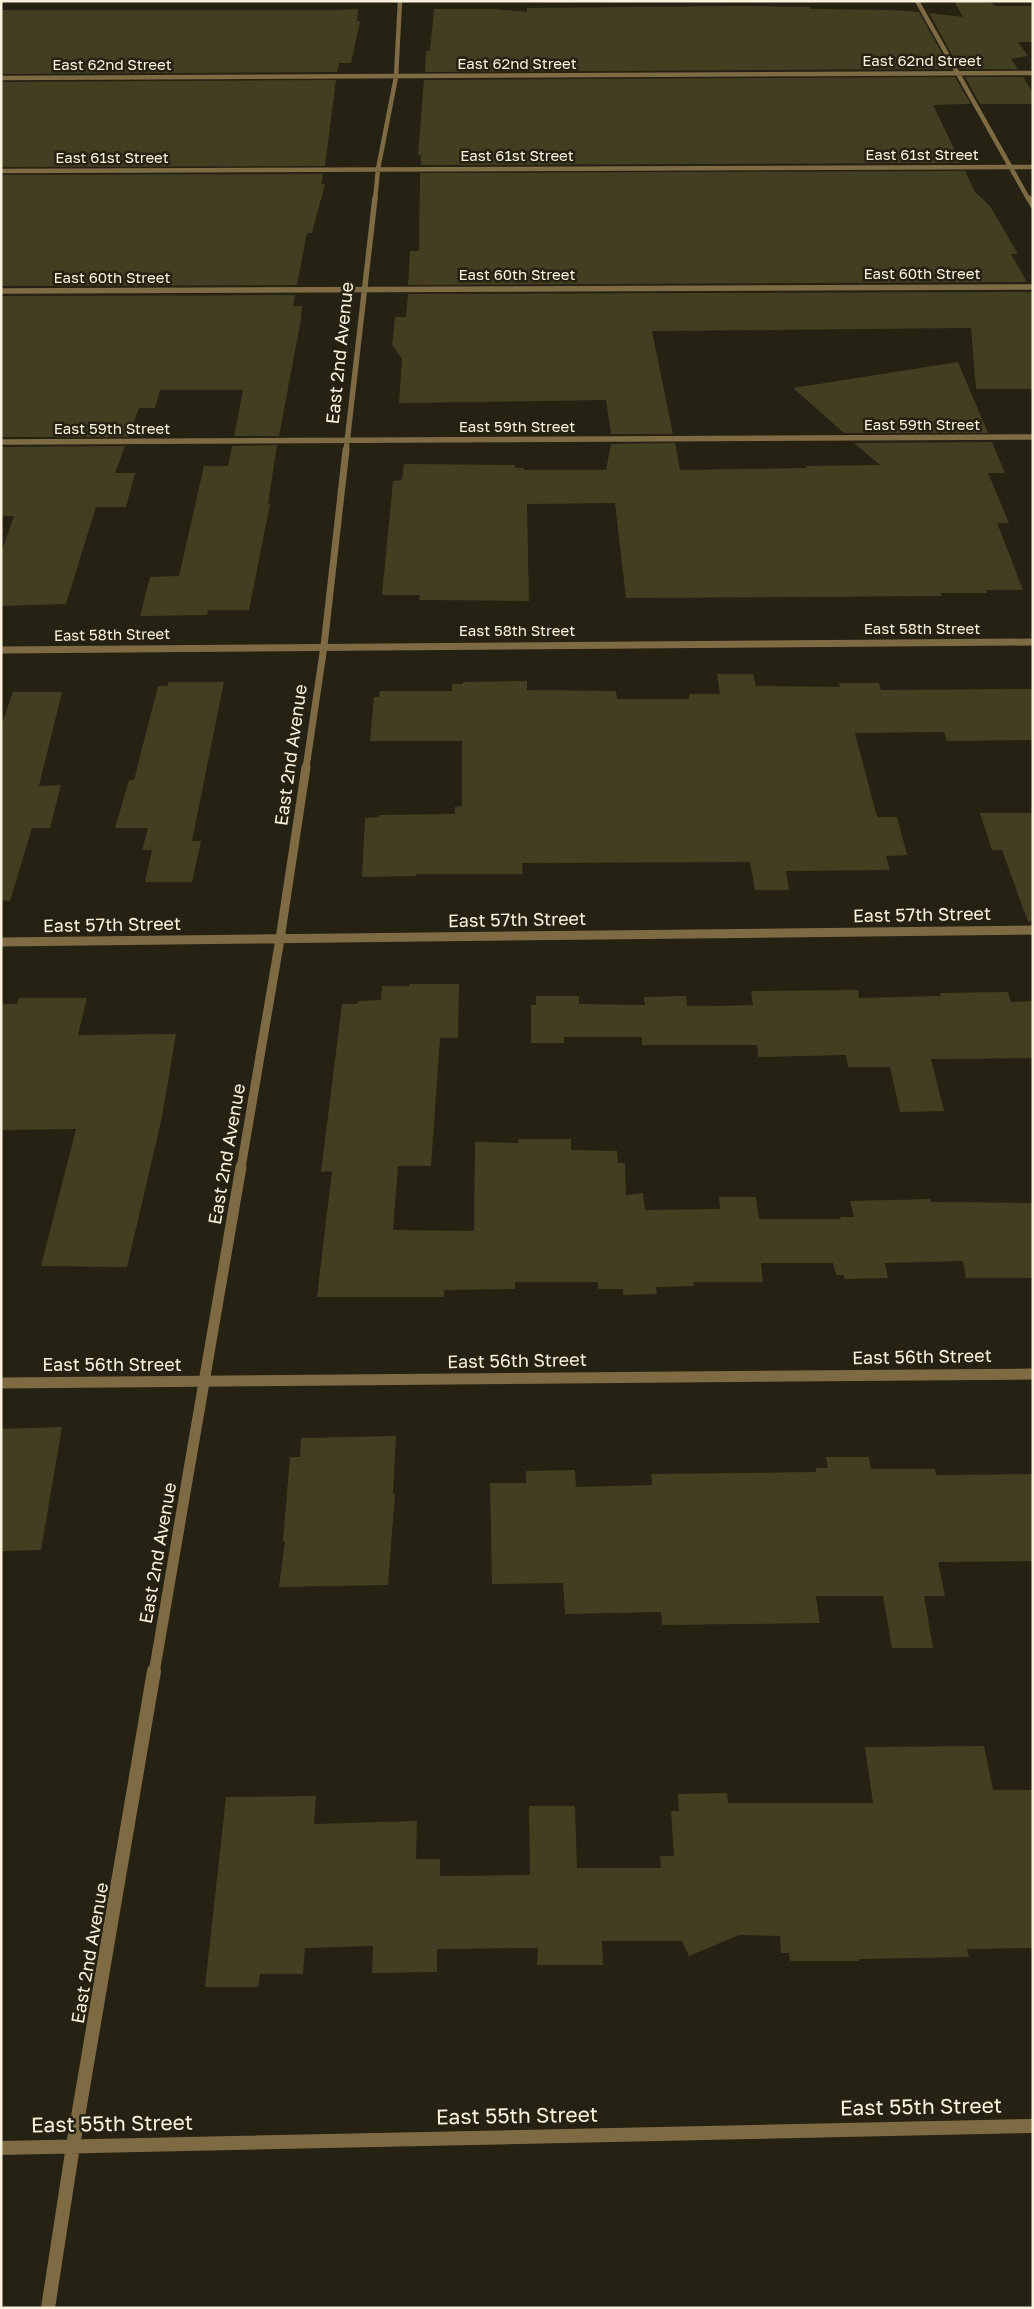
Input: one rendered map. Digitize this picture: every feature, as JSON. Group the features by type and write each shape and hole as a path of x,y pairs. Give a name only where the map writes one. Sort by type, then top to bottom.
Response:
{"street":[{"name":"East 2nd Avenue","path":"48,2308 73,2146 280,939 324,646 378,169 396,77 400,1"},
{"path":"917,1 1033,206"},
{"name":"East 62nd Street","path":"1,78 1033,73"},
{"name":"East 61st Street","path":"1,171 1033,167"},
{"name":"East 60th Street","path":"1,291 364,288 1033,287"},
{"name":"East 59th Street","path":"1,442 1033,437"},
{"name":"East 58th Street","path":"1,650 1033,642"},
{"name":"East 57th Street","path":"1,942 1033,930"},
{"name":"East 56th Street","path":"1,1383 1033,1374"},
{"name":"East 55th Street","path":"1,2148 1033,2126"}],"building":[{"path":"954,1 990,1 995,6 1033,6 1033,42 1018,42 1028,56 1011,59 1018,69 960,69 929,13 963,17"},
{"path":"741,6 919,12 951,69 425,72 426,51 430,51 434,9 494,9 527,12 527,8"},
{"path":"358,9 357,21 360,21 351,63 339,63 337,72 1,74 1,10"},
{"path":"955,77 971,104 933,105 961,163 421,165 421,155 418,155 424,80"},
{"path":"965,77 1023,77 1033,93 1033,104 980,104"},
{"path":"336,80 325,166 1,167 1,82"},
{"path":"965,171 975,192 990,206 1018,254 1011,254 1027,282 408,285 410,251 419,251 420,173"},
{"path":"323,174 321,184 325,184 312,233 307,233 297,285 1,286 1,175"},
{"path":"1032,292 1033,389 976,389 971,328 652,331 673,434 611,434 606,400 399,403 402,359 392,345 395,317 406,317 408,294"},
{"path":"295,295 293,306 302,306 301,319 279,436 234,436 243,390 160,390 155,408 139,408 128,437 1,437 1,296"},
{"path":"958,362 988,433 844,433 793,388"},
{"path":"992,442 1005,473 988,473 1009,523 997,523 1023,590 986,590 987,593 940,593 942,596 626,598 615,503 527,504 529,601 419,600 420,595 382,595 393,481 402,480 404,464 515,465 515,468 524,468 524,470 606,470 611,444 675,443 680,470 807,468 806,466 880,465 854,443"},
{"path":"277,445 268,504 270,504 249,610 208,610 207,615 140,616 150,577 179,576 204,466 228,466 232,446"},
{"path":"125,446 115,473 135,473 126,507 96,507 66,604 1,606 1,553 14,516 1,516 1,447"},
{"path":"717,674 753,674 756,686 840,687 839,683 879,683 881,690 1033,689 1033,740 947,741 944,732 855,733 876,813 878,817 897,817 907,855 886,856 890,870 786,871 789,890 755,890 750,862 522,863 523,874 416,874 416,876 362,877 365,818 379,817 379,815 455,814 455,807 462,806 462,741 370,741 374,697 379,697 380,691 452,691 452,684 463,684 463,682 527,681 527,690 616,691 617,699 689,699 689,694 720,694"},
{"path":"168,682 224,682 192,841 201,841 192,882 145,882 152,850 142,850 148,828 115,828 129,780 134,780 158,686 168,686"},
{"path":"13,692 62,692 39,786 61,785 50,828 32,828 10,901 1,900 1,726"},
{"path":"980,813 1033,813 1033,921 1028,922 1002,850 992,850"},
{"path":"409,984 459,984 458,1038 440,1038 431,1166 398,1166 393,1230 474,1231 475,1142 519,1143 518,1139 571,1139 571,1150 617,1151 618,1163 625,1163 626,1195 643,1193 645,1210 720,1209 719,1197 756,1197 759,1219 841,1219 840,1217 854,1217 850,1201 930,1199 931,1202 1033,1203 1033,1278 966,1278 963,1261 885,1263 888,1278 844,1279 844,1275 836,1275 833,1263 761,1263 763,1282 693,1282 694,1286 656,1287 657,1294 623,1295 623,1289 598,1289 598,1282 515,1282 515,1289 444,1290 444,1297 317,1297 332,1171 321,1172 342,1004 357,1004 358,1001 381,1000 382,986 409,986"},
{"path":"858,990 859,998 941,996 940,993 1008,992 1011,1002 1033,1001 1033,1058 931,1059 944,1111 900,1112 890,1067 848,1067 846,1055 758,1057 757,1045 642,1045 642,1037 564,1037 564,1043 531,1043 531,1005 536,1005 536,996 579,996 579,1004 645,1005 644,997 686,996 687,1006 713,1006 753,1005 751,991"},
{"path":"19,998 87,998 78,1035 176,1034 162,1117 127,1267 41,1266 76,1129 1,1130 1,1004 17,1004"},
{"path":"62,1427 41,1550 1,1551 1,1429"},
{"path":"396,1436 393,1494 395,1494 388,1585 279,1587 285,1541 283,1541 290,1457 300,1457 301,1438"},
{"path":"826,1457 869,1457 871,1469 935,1469 936,1475 1033,1474 1033,1561 938,1562 945,1596 924,1596 933,1648 892,1648 883,1596 816,1596 820,1623 662,1625 661,1612 565,1614 563,1583 492,1584 490,1483 526,1483 526,1471 575,1470 576,1487 652,1485 651,1474 816,1472 816,1468 828,1468"},
{"path":"984,1746 993,1790 1033,1790 1033,1948 967,1949 969,1957 859,1959 859,1961 790,1961 789,1953 781,1953 780,1936 739,1935 689,1956 682,1941 602,1941 603,1965 537,1965 538,1948 437,1949 437,1972 372,1973 373,1946 305,1948 303,1974 260,1974 258,1987 205,1987 226,1797 316,1796 314,1824 417,1821 416,1859 440,1859 440,1876 530,1875 529,1806 575,1806 577,1868 661,1868 660,1856 674,1856 671,1811 679,1811 678,1794 727,1793 728,1803 873,1803 865,1747"}]}
